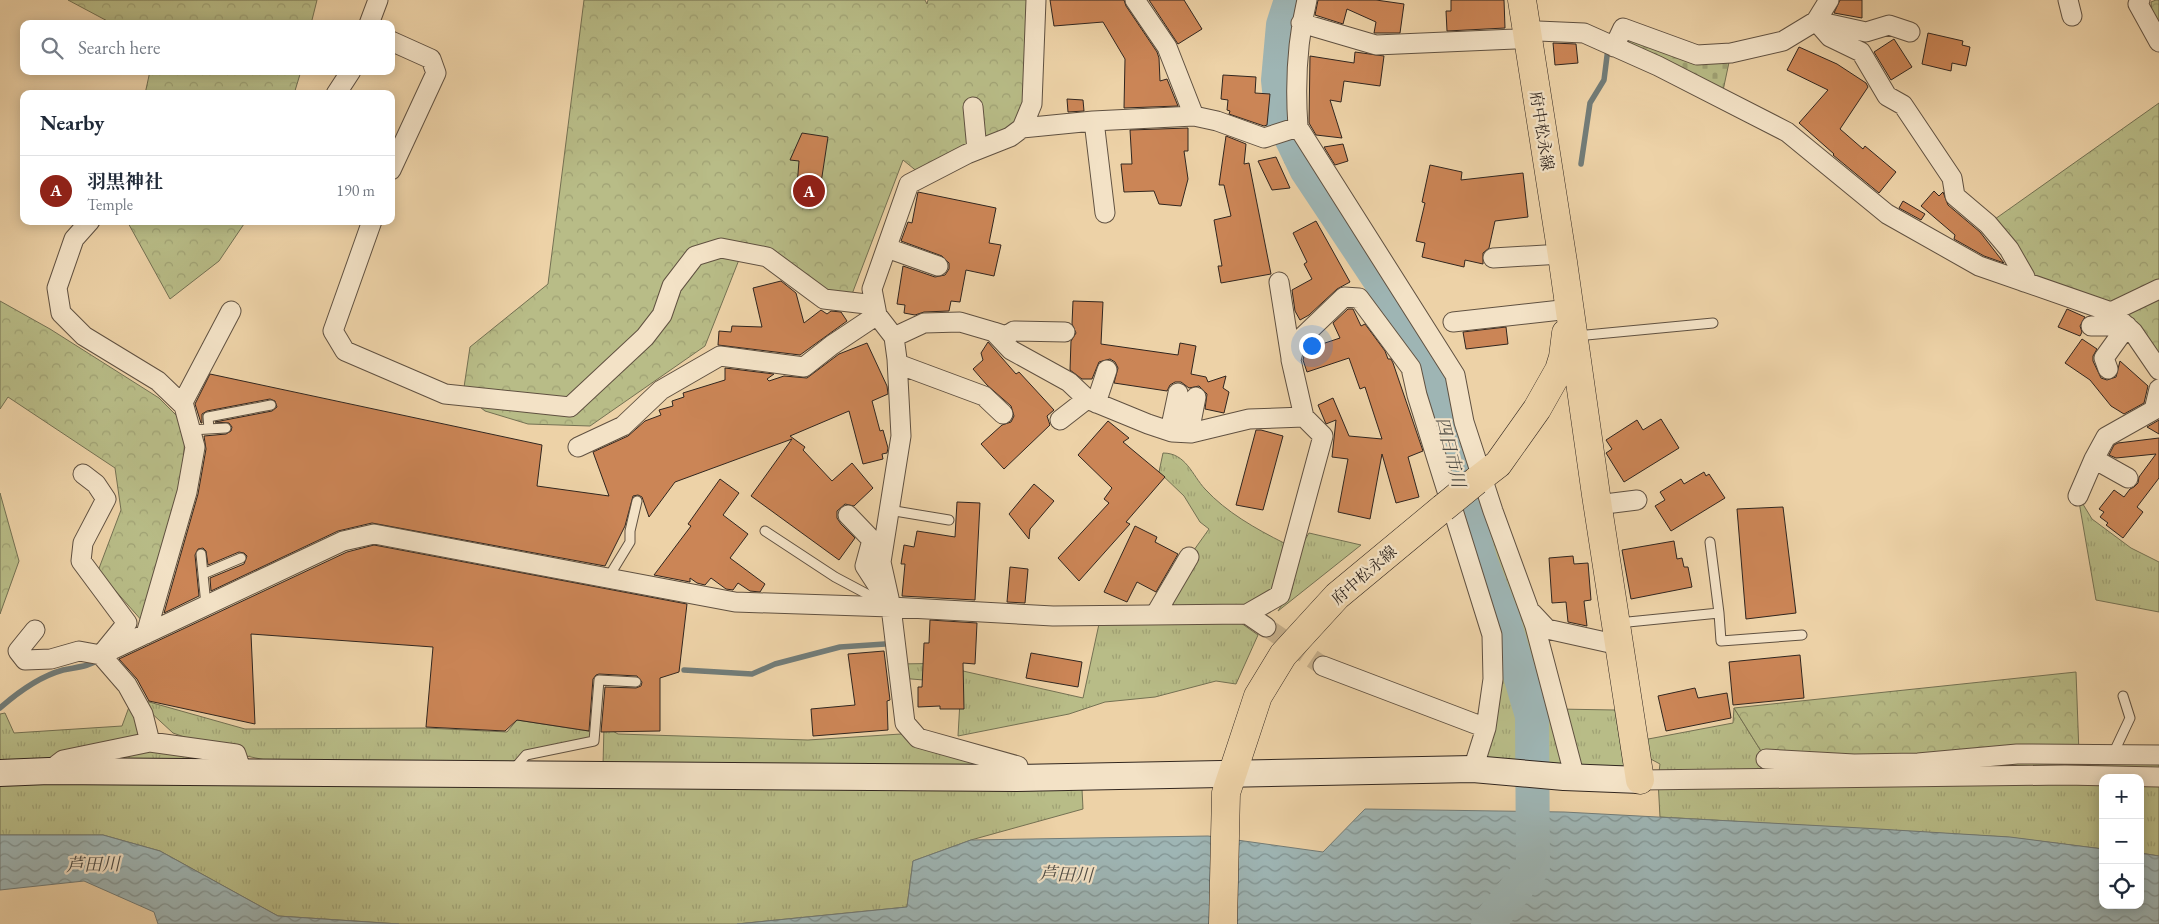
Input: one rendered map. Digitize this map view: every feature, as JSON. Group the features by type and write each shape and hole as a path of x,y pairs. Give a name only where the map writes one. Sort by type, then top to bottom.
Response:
{"main road":[{"name":"府中松永線","path":"1522,0 1563,258 1568,309 1574,336 1640,780"},
{"name":"府中松永線","path":"1223,924 1229,783 1258,696 1283,655 1337,596 1498,464 1537,409 1559,370 1563,357 1568,309"}],"street":[{"path":"370,20 378,0"},
{"path":"1017,778 1018,766 918,738 905,723 891,607 882,562 900,436 898,364 894,336 876,310 872,288 910,184 977,150 1010,137 1022,128 1032,104 1036,0"},
{"path":"1135,0 1167,47 1194,116"},
{"path":"1307,0 1301,23 1296,98 1298,126 1455,375 1464,422 1479,479 1535,626 1569,778"},
{"path":"2140,0 2138,4 2159,42"},
{"path":"1614,47 1624,28 1697,55 1731,53 1783,41 1816,21 1823,1"},
{"path":"1816,21 1866,32 1889,25 1910,32"},
{"path":"1816,21 1842,37 1867,43"},
{"path":"1816,21 1830,37 1861,52 1887,96 1904,105 1952,178 1955,196 1988,224 2009,249 2025,277 2024,282"},
{"path":"1301,23 1376,45 1515,40 1538,31 1584,34 1658,66 1787,132 1887,214 1979,266 2111,312 2133,332 2159,370"},
{"path":"395,43 431,59 436,74 395,161"},
{"path":"339,90 348,75"},
{"path":"973,107 977,150"},
{"path":"1022,128 1094,121 1194,116 1217,121 1264,138 1298,126"},
{"path":"1094,121 1106,213"},
{"path":"87,225 74,240 57,288 61,313 84,336 158,381 182,404 200,429 187,492 146,634"},
{"path":"371,225 334,331 345,351 445,394 570,407 645,337 662,315 672,286 695,256 721,248 767,257 824,299 876,310"},
{"path":"886,248 938,266"},
{"path":"1493,258 1563,258"},
{"path":"35,630 18,652 25,660 51,659 79,651 101,655 146,634 206,600 343,541 374,534 735,602 891,607 1053,616 1247,614 1280,595 1323,436 1304,417 1291,360 1279,282"},
{"path":"2111,312 2159,289"},
{"path":"1291,360 1295,344 1344,297 1359,298 1411,368 1492,635 1493,679 1486,728 1473,769"},
{"path":"1453,322 1568,309"},
{"path":"578,447 623,426 661,390 720,356 804,367 876,310"},
{"path":"182,404 231,311"},
{"path":"894,336 924,323 960,322 1006,336 1014,331 1065,332"},
{"path":"2091,326 2127,326"},
{"path":"2108,370 2104,358 2127,326"},
{"path":"994,332 1011,350 1069,382 1091,401 1148,424 1180,432 1249,419 1304,417"},
{"path":"898,364 965,382 984,396 1003,414"},
{"path":"1060,420 1091,401 1107,370"},
{"path":"2078,496 2106,437 2154,410 2159,389"},
{"path":"1180,432 1187,395"},
{"path":"2094,459 2128,478"},
{"path":"82,474 96,484 106,500 84,543 81,561 128,623 101,655"},
{"path":"1598,505 1637,500"},
{"path":"848,515 872,540 865,566 891,607"},
{"path":"1155,615 1188,557"},
{"path":"1529,610 1547,629 1617,634"},
{"path":"1247,614 1266,627"},
{"path":"101,655 127,684 143,714 150,742"},
{"path":"1323,666 1486,728"},
{"path":"49,771 63,760 150,742 236,754 242,772"},
{"path":"0,773 49,771 1017,778 1229,783 1473,769 1569,778 1640,780 1918,770 2017,754 2159,754"},
{"path":"1766,759 1918,770 2159,777"}],"lane":[{"path":"1574,336 1712,323"},
{"path":"200,429 208,418 272,404"},
{"path":"200,429 226,428"},
{"path":"608,578 630,542 630,531 638,501"},
{"path":"889,510 949,520"},
{"path":"765,531 836,577 891,607"},
{"path":"1710,542 1721,642 1802,634"},
{"path":"200,554 206,600"},
{"path":"203,574 241,558"},
{"path":"1617,634 1719,613"},
{"path":"510,774 526,755 594,742 599,680 636,682"},
{"path":"2113,755 2130,718 2123,696"}],"green space":[{"path":"68,0 317,0 312,20 106,20"},
{"path":"584,0 925,0 927,4 928,0 1036,0 1022,128 924,177 903,160 849,302 824,299 746,242 705,346 590,426 528,424 485,411 463,394 470,347 548,284"},
{"path":"1278,0 1307,0 1298,127 1444,360 1557,709 1615,710 1624,766 1473,769 1493,679 1421,371 1384,308 1312,197 1285,163 1277,134 1269,73"},
{"path":"2159,0 2159,30 2152,16 2151,2"},
{"path":"1623,28 1695,54 1731,53 1721,100 1614,47"},
{"path":"149,75 300,75 295,90 146,90"},
{"path":"2159,103 2159,370 2133,332 2036,286 1988,224"},
{"path":"129,225 243,225 219,261 170,299"},
{"path":"0,301 50,329 159,398 186,425 181,489 143,622 98,571 121,510 115,468 8,397 0,409"},
{"path":"1163,453 1171,454 1183,461 1205,489 1232,513 1284,543 1273,589 1244,609 1159,614 1189,557 1209,529 1200,522 1184,496 1159,472"},
{"path":"0,493 19,561 0,614"},
{"path":"2078,496 2092,519 2131,548 2159,562 2159,612 2096,600"},
{"path":"1309,533 1361,545 1278,611 1292,589 1300,548"},
{"path":"1241,623 1258,635 1236,684 1216,681 1155,697 1105,702 1069,714 958,736 961,683 899,678 898,664 960,663 963,671 1083,698 1099,624"},
{"path":"2076,672 2079,754 1766,759 1734,708"},
{"path":"135,698 245,729 426,728 507,732 517,720 595,732 594,741 532,754 510,774 275,762 232,753 242,772 0,773 0,714 5,713 14,733 122,726 129,707 150,742 227,752 173,733"},
{"path":"1734,708 1766,759 2159,754 2159,856 2144,854 2144,774 2099,774 2099,849 2006,837 1660,817 1658,780 1660,764 1645,756 1643,740 1733,723"},
{"path":"604,726 618,734 808,740 901,734 918,738 995,770 603,765"},
{"path":"0,778 1082,789 1083,809 971,840 913,861 907,907 737,924 399,924 278,916 160,851 103,835 0,835"}],"water":[{"name":"芦田川","path":"1365,809 1564,812 2010,837 2099,848 2099,909 2144,909 2144,854 2159,856 2159,924 737,924 907,907 913,861 971,840 1208,836 1323,852"},
{"name":"芦田川","path":"0,835 103,835 160,851 278,916 399,924 158,924 154,912 84,881 0,890"}],"building":[{"path":"1050,0 1124,0 1126,6 1157,52 1160,81 1167,79 1178,106 1124,108 1125,59 1103,22 1054,26"},
{"path":"1149,0 1184,0 1202,29 1178,44"},
{"path":"1318,0 1376,0 1404,4 1400,33 1374,33 1376,22 1347,9 1343,24 1315,15"},
{"path":"1451,0 1504,0 1505,28 1447,31 1446,11 1451,11"},
{"path":"1840,0 1862,0 1862,18 1834,13"},
{"path":"1928,33 1963,41 1962,45 1970,47 1966,66 1952,63 1951,71 1922,64"},
{"path":"1894,39 1912,67 1891,80 1874,52"},
{"path":"1553,43 1576,44 1578,63 1555,65"},
{"path":"1799,47 1837,64 1866,83 1868,87 1840,129 1863,149 1865,146 1896,172 1879,193 1833,155 1799,123 1828,90 1787,70"},
{"path":"1355,52 1384,56 1380,86 1344,81 1341,102 1330,100 1342,138 1316,135 1309,123 1310,56 1354,63"},
{"path":"1223,75 1256,77 1255,93 1270,94 1267,125 1264,126 1229,114 1230,111 1227,110 1228,100 1221,99"},
{"path":"1067,99 1083,100 1084,111 1068,112"},
{"path":"1188,128 1188,151 1184,151 1188,179 1181,206 1159,204 1154,191 1124,192 1121,164 1132,164 1130,130"},
{"path":"802,133 828,137 821,183 823,183 821,201 796,199 799,161 790,160"},
{"path":"1226,136 1246,144 1244,164 1249,163 1271,274 1221,283 1218,266 1222,266 1214,220 1231,216 1224,185 1219,185"},
{"path":"1343,144 1348,161 1335,165 1324,147"},
{"path":"1276,157 1290,188 1272,190 1258,161"},
{"path":"1430,165 1462,172 1461,180 1523,173 1528,217 1495,221 1489,248 1483,253 1483,264 1465,260 1464,267 1422,257 1425,243 1416,241 1425,203 1422,202"},
{"path":"1934,191 1939,196 1943,192 1948,205 1980,232 2004,263 1984,256 1954,239 1955,235 1921,206"},
{"path":"918,192 996,208 989,243 1001,245 994,276 966,270 960,302 951,301 949,311 924,312 915,315 904,313 905,305 897,304 903,266 935,277 945,275 949,269 949,263 942,256 901,241 908,222 912,223"},
{"path":"1903,201 1925,214 1921,220 1899,208"},
{"path":"1316,221 1350,282 1337,289 1309,315 1300,320 1295,311 1292,290 1312,279 1304,264 1307,262 1293,233"},
{"path":"781,281 796,293 804,323 821,310 827,314 831,311 841,312 847,321 800,355 718,345 719,331 731,332 732,326 762,327 753,288"},
{"path":"1073,301 1103,302 1101,344 1178,355 1180,343 1196,346 1191,374 1206,377 1208,382 1226,376 1223,388 1229,392 1224,413 1205,409 1207,394 1199,386 1189,388 1181,382 1175,382 1170,385 1167,391 1114,383 1118,368 1115,362 1110,359 1099,362 1092,379 1082,379 1070,370 1071,341 1076,333 1072,324"},
{"path":"1348,309 1353,309 1361,326 1365,324 1385,351 1388,359 1391,359 1423,451 1408,457 1419,497 1396,503 1382,454 1370,519 1338,512 1348,459 1332,457 1336,420 1326,424 1318,405 1333,398 1349,436 1382,439 1365,387 1360,389 1349,358 1307,372 1303,360 1304,356 1311,354 1310,348 1340,338 1333,323"},
{"path":"2067,309 2085,317 2080,326 2082,332 2080,336 2058,327"},
{"path":"1506,327 1508,344 1466,349 1463,332"},
{"path":"2082,339 2097,349 2093,356 2093,361 2101,378 2107,380 2116,377 2120,361 2148,386 2144,403 2124,414 2111,406 2090,380 2065,363"},
{"path":"988,342 1016,374 1019,372 1054,410 1047,416 1050,425 1004,469 981,444 1002,425 1011,422 1014,416 1011,406 987,385 973,369 983,360 981,353"},
{"path":"867,343 887,386 888,394 872,401 880,431 883,430 888,448 887,453 882,454 883,459 863,464 849,411 790,436 805,447 803,450 832,481 852,463 873,488 854,506 845,504 837,511 837,518 841,524 855,538 839,560 751,496 792,439 675,482 649,517 642,497 638,495 633,496 625,526 605,566 372,523 338,531 211,591 210,578 244,564 247,556 239,552 208,565 206,551 203,548 198,549 195,555 199,596 164,613 198,494 206,449 204,436 226,434 231,431 232,427 229,423 215,422 272,411 277,407 275,401 270,399 207,411 202,414 201,423 195,404 210,374 542,445 537,486 609,496 593,452 628,436 645,421 661,415 659,410 673,406 672,401 684,397 683,393 725,380 725,368 774,374 767,379 769,381 784,376 807,378 839,354"},
{"path":"1661,419 1679,448 1624,482 1606,453 1612,449 1606,440 1637,420 1643,430"},
{"path":"2159,420 2159,434 2147,427"},
{"path":"1108,421 1129,438 1123,442 1165,477 1126,522 1130,524 1079,581 1058,558 1109,503 1104,499 1112,488 1078,455"},
{"path":"1256,430 1283,436 1263,510 1236,505"},
{"path":"2159,438 2159,478 2137,507 2143,512 2123,538 2106,525 2108,523 2100,517 2104,512 2099,509 2114,490 2124,497 2138,483 2139,477 2156,454 2116,458 2109,455 2114,445 2118,443"},
{"path":"1704,472 1706,476 1709,474 1725,498 1671,531 1655,506 1665,500 1660,492 1681,479 1684,484"},
{"path":"720,479 739,493 723,515 748,534 730,558 765,584 760,592 750,591 738,583 733,590 726,589 711,578 705,585 697,583 690,578 690,582 654,575 691,526 688,524"},
{"path":"1034,484 1054,501 1030,529 1029,539 1009,514"},
{"path":"957,502 980,503 975,600 902,596 905,564 901,564 904,545 914,547 917,531 955,537"},
{"path":"1783,507 1796,613 1746,619 1737,509"},
{"path":"1135,526 1157,537 1155,542 1178,554 1156,592 1137,582 1127,602 1104,592"},
{"path":"1674,541 1677,559 1682,558 1684,567 1688,567 1692,587 1631,599 1622,550"},
{"path":"374,545 687,604 679,672 660,678 660,731 601,732 605,687 636,688 641,686 642,682 637,676 599,674 593,679 589,731 517,720 505,731 426,727 433,647 251,634 255,724 149,701 137,679 119,659 347,552"},
{"path":"1573,556 1574,564 1588,563 1591,600 1584,601 1587,626 1568,622 1566,602 1552,603 1549,558"},
{"path":"1010,567 1028,569 1025,603 1007,602"},
{"path":"930,620 977,623 975,664 963,663 964,709 940,709 940,706 918,707 918,687 922,687 924,643 929,643"},
{"path":"884,651 890,700 887,701 888,730 813,736 811,709 855,705 848,654"},
{"path":"1031,653 1082,662 1078,687 1026,678"},
{"path":"1800,655 1804,698 1733,705 1729,662"},
{"path":"1695,688 1698,698 1727,693 1731,718 1666,731 1658,696"}],"waterway":[{"name":"四日市川","path":"1291,0 1283,25 1278,80 1282,119 1306,169 1438,368 1439,403 1451,460 1481,562 1503,618 1532,716 1533,867 1488,924"},
{"path":"1581,164 1590,103 1604,80 1608,48"},
{"path":"684,670 752,674 775,664 840,647 885,644"},
{"path":"0,708 46,676 87,665 100,659"}],"tunnel":[{"path":"1266,627 1323,666"}],"place":[{"name":"羽黒神社","path":"809,191"}]}
